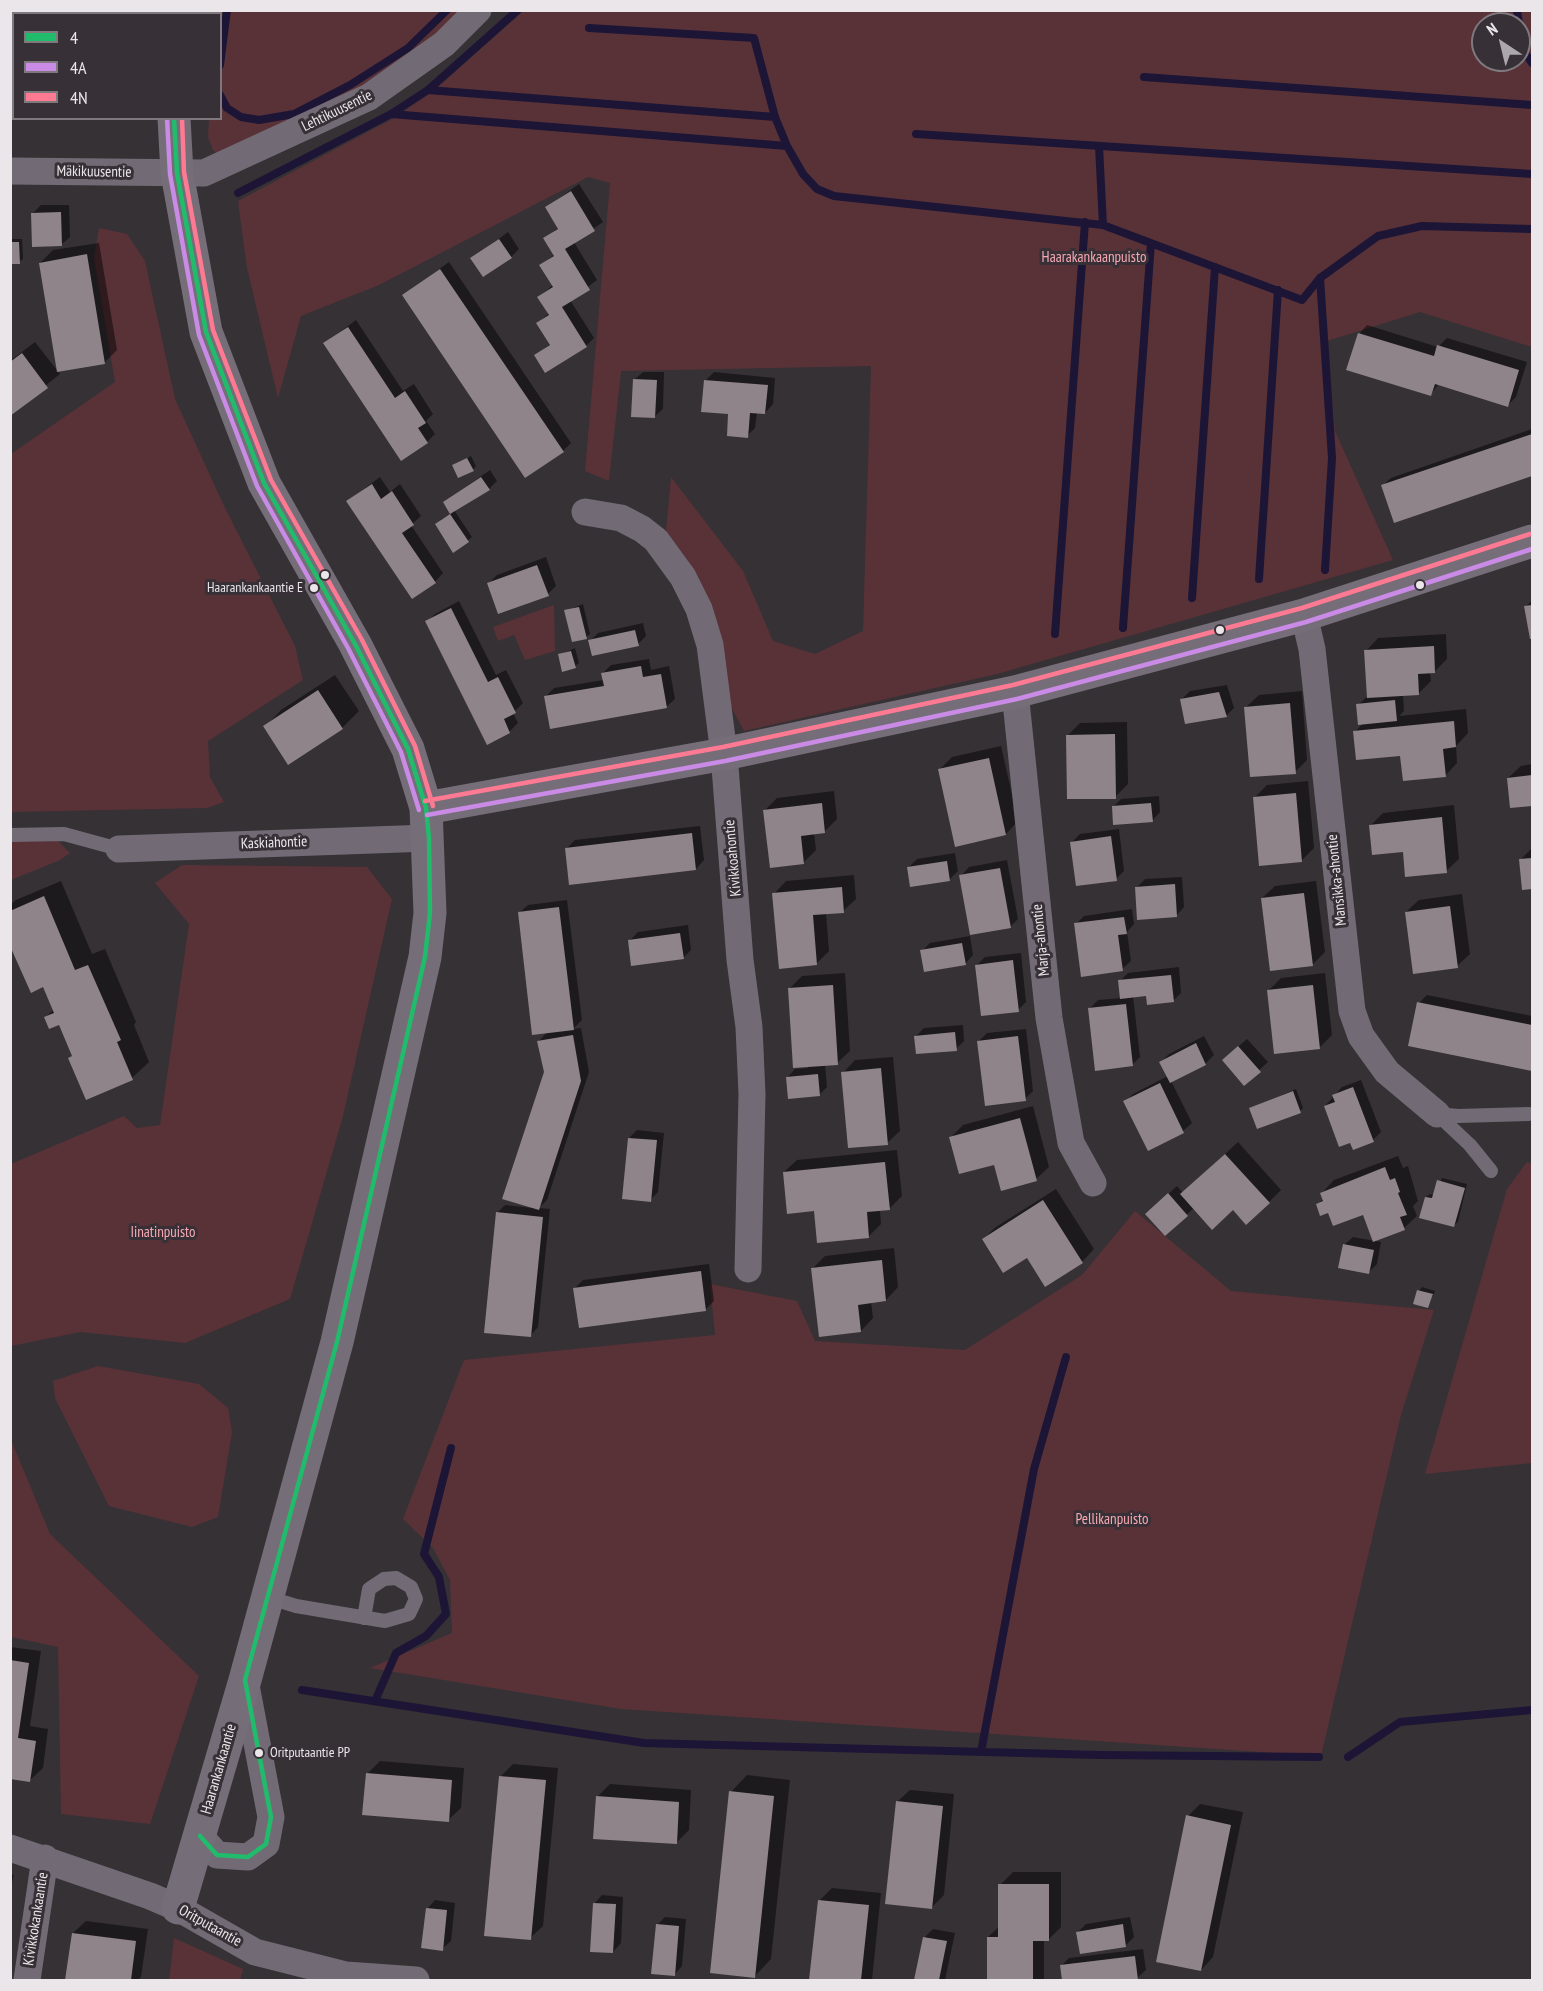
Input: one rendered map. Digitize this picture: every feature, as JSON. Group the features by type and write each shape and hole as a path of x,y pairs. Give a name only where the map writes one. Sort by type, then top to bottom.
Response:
{"street":[{"name":"Lehtikuusentie","path":"177,173 204,173 369,97 444,44 478,10"},
{"name":"Haarankankaantie","path":"174,120 177,173 206,332 264,483 355,644 408,749 428,823 430,913 425,957 338,1342 245,1680 177,1908"},
{"name":"Mäkikuusentie","path":"10,171 177,173"},
{"name":"Kivikkoahontie","path":"585,512 621,518 642,529 656,540 683,577 699,609 711,645 724,754 752,1095 748,1269"},
{"name":"Kaskiahontie","path":"119,849 428,823 724,754 1015,692 1304,615 1533,541"},
{"name":"Mansikka-ahontie","path":"1304,615 1312,649 1352,1011 1361,1036 1387,1072 1437,1114"},
{"name":"Marja-ahontie","path":"1015,692 1049,1018 1071,1143 1093,1183"},
{"path":"200,1836 217,1855 248,1857 266,1844 271,1817 245,1680"},
{"name":"Oritputaantie","path":"10,1848 45,1858 177,1908 255,1952 346,1975 416,1980"},
{"name":"Kivikkokankaantie","path":"27,1980 45,1858"}],"lane":[{"path":"10,835 64,834 119,849"},
{"path":"1437,1114 1458,1116 1529,1114"},
{"path":"1437,1114 1470,1145 1491,1171"},
{"path":"267,1598 296,1606 364,1618"}],"green space":[{"path":"460,11 437,33 362,86 218,154 213,150 208,137 209,120 222,120 222,12 213,12"},
{"name":"Haarakankaanpuisto","path":"523,11 1532,11 1532,347 1420,312 1327,341 1335,431 1393,560 997,674 744,731 729,703 709,600 687,559 666,532 671,477 743,571 773,641 815,654 863,631 871,366 621,371 609,481 585,471 610,183 588,177 379,285 301,316 278,398 247,268 238,201 396,117 447,79"},
{"path":"99,228 127,234 145,261 175,399 225,508 295,646 303,680 208,741 210,777 224,802 207,808 11,812 11,454 115,382 94,258"},
{"path":"554,605 555,651 525,660 514,635 498,641 493,627"},
{"path":"56,839 70,853 60,860 11,880 10,840"},
{"name":"Iinatinpuisto","path":"182,865 367,867 392,899 343,1116 290,1299 185,1343 80,1332 11,1346 11,1164 124,1116 137,1128 160,1125 189,924 155,883"},
{"path":"1527,1162 1532,1164 1532,1463 1425,1474 1507,1189"},
{"name":"Pellikanpuisto","path":"1135,1211 1231,1291 1434,1310 1401,1415 1321,1756 621,1709 370,1668 452,1633 450,1580 433,1548 403,1519 464,1360 715,1335 710,1284 797,1301 815,1341 965,1350 1082,1275"},
{"path":"98,1366 199,1384 228,1408 232,1432 218,1517 192,1527 109,1506 55,1398 53,1381"},
{"path":"11,1440 50,1534 199,1676 150,1824 61,1814 58,1647 11,1637"},
{"path":"174,1938 243,1969 240,1980 169,1980"}],"building":[{"path":"571,191 595,231 565,249 590,290 562,307 587,347 545,373 534,355 550,345 536,323 549,315 537,297 553,287 539,265 554,256 543,238 558,229 545,207"},
{"path":"61,212 62,246 32,247 31,213"},
{"path":"499,239 512,258 483,277 470,258"},
{"path":"10,242 19,242 20,264 10,264"},
{"path":"87,254 105,364 57,372 39,263"},
{"path":"440,269 564,452 525,478 402,295"},
{"path":"348,327 395,398 405,391 426,423 418,428 428,443 401,461 323,343"},
{"path":"1358,333 1434,356 1437,345 1519,370 1508,407 1435,384 1431,396 1346,370"},
{"path":"22,353 48,388 10,416 10,362"},
{"path":"633,379 657,380 655,418 631,417"},
{"path":"704,380 768,385 765,414 750,413 748,438 727,436 728,414 701,412"},
{"path":"1532,434 1532,476 1394,523 1381,485"},
{"path":"467,458 474,471 458,478 452,465"},
{"path":"481,477 490,490 450,514 443,502"},
{"path":"372,484 381,499 392,491 414,525 402,533 436,583 412,599 346,501"},
{"path":"450,514 469,542 453,553 435,524"},
{"path":"537,565 549,596 498,614 487,583"},
{"path":"1532,605 1532,639 1530,639 1524,606"},
{"path":"579,607 587,639 572,642 564,610"},
{"path":"451,608 488,682 498,677 516,713 504,719 510,733 487,745 425,621"},
{"path":"635,630 639,646 592,656 588,640"},
{"path":"1434,646 1435,673 1418,674 1419,695 1367,698 1364,650"},
{"path":"571,651 576,668 562,672 558,654"},
{"path":"641,666 643,677 661,674 667,708 550,729 544,696 604,686 601,673"},
{"path":"318,690 343,729 288,765 263,726"},
{"path":"1219,692 1227,717 1185,724 1180,699"},
{"path":"1395,700 1397,721 1358,725 1356,704"},
{"path":"1290,703 1296,774 1250,777 1244,707"},
{"path":"1454,721 1456,747 1443,749 1446,777 1403,781 1400,756 1356,760 1353,731"},
{"path":"1115,734 1116,799 1067,799 1066,735"},
{"path":"989,758 1006,835 955,847 938,769"},
{"path":"1532,775 1532,806 1510,808 1507,778"},
{"path":"1296,793 1302,862 1259,866 1253,797"},
{"path":"822,803 825,833 801,836 804,864 770,868 763,810"},
{"path":"1151,803 1153,822 1113,825 1112,806"},
{"path":"1442,817 1447,873 1405,877 1403,852 1372,855 1369,825"},
{"path":"692,833 696,870 569,885 565,848"},
{"path":"1111,836 1117,881 1076,886 1070,842"},
{"path":"1532,858 1532,889 1522,890 1519,859"},
{"path":"947,861 950,881 910,887 907,867"},
{"path":"1000,868 1011,928 970,935 959,875"},
{"path":"1175,884 1177,917 1137,920 1135,887"},
{"path":"842,887 844,913 813,915 817,965 779,969 772,893"},
{"path":"1304,893 1313,966 1270,971 1261,898"},
{"path":"44,896 75,970 88,965 121,1040 117,1042 133,1080 86,1100 68,1058 72,1056 59,1025 49,1029 44,1017 54,1013 43,987 31,993 10,946 10,911"},
{"path":"1450,906 1458,968 1413,974 1405,912"},
{"path":"559,907 574,1030 532,1035 518,912"},
{"path":"1124,917 1127,934 1118,935 1123,971 1081,977 1074,923"},
{"path":"680,933 684,959 631,966 628,940"},
{"path":"962,943 966,965 924,972 920,950"},
{"path":"1013,960 1019,1012 981,1016 975,965"},
{"path":"1171,975 1174,1002 1147,1005 1146,996 1120,999 1118,980"},
{"path":"833,985 838,1065 793,1068 788,988"},
{"path":"1313,985 1320,1049 1274,1054 1267,990"},
{"path":"1417,1002 1532,1025 1532,1071 1408,1046"},
{"path":"1126,1004 1133,1066 1095,1071 1088,1008"},
{"path":"955,1032 957,1051 916,1054 914,1036"},
{"path":"573,1035 581,1081 539,1210 502,1199 544,1072 537,1041"},
{"path":"1018,1036 1026,1101 985,1106 977,1041"},
{"path":"1196,1043 1206,1065 1170,1083 1159,1062"},
{"path":"1238,1046 1261,1072 1244,1086 1222,1060"},
{"path":"881,1068 888,1145 848,1148 841,1072"},
{"path":"818,1074 820,1096 788,1099 786,1077"},
{"path":"1160,1083 1184,1133 1148,1151 1123,1101"},
{"path":"1353,1087 1374,1142 1353,1150 1350,1143 1339,1147 1324,1106 1335,1102 1332,1095"},
{"path":"1293,1091 1301,1113 1257,1129 1249,1108"},
{"path":"1020,1118 1037,1181 1001,1191 994,1165 959,1174 949,1137"},
{"path":"628,1138 657,1140 651,1202 622,1199"},
{"path":"1225,1154 1270,1203 1246,1225 1233,1210 1212,1230 1180,1194"},
{"path":"885,1162 890,1210 867,1212 869,1238 817,1243 814,1211 787,1214 783,1172"},
{"path":"1385,1167 1390,1180 1395,1178 1400,1192 1398,1193 1407,1215 1400,1217 1405,1230 1373,1242 1363,1215 1333,1226 1328,1213 1320,1216 1316,1204 1323,1201 1320,1193"},
{"path":"1437,1180 1465,1188 1454,1227 1419,1218 1425,1197 1432,1198"},
{"path":"1168,1193 1188,1216 1165,1236 1145,1214"},
{"path":"1043,1200 1083,1263 1045,1287 1027,1258 1003,1273 982,1239"},
{"path":"496,1212 543,1217 531,1337 484,1333"},
{"path":"1343,1244 1374,1250 1369,1274 1338,1268"},
{"path":"882,1260 886,1301 858,1305 861,1332 819,1337 811,1268"},
{"path":"701,1271 706,1311 579,1328 573,1288"},
{"path":"1417,1290 1433,1294 1428,1308 1413,1304"},
{"path":"10,1660 29,1663 18,1738 36,1741 30,1782 10,1779"},
{"path":"366,1773 452,1780 449,1822 362,1815"},
{"path":"499,1776 546,1780 531,1940 484,1936"},
{"path":"729,1791 774,1796 755,1978 710,1973"},
{"path":"596,1796 679,1802 677,1844 593,1839"},
{"path":"896,1801 943,1806 932,1909 885,1904"},
{"path":"1186,1815 1231,1825 1201,1971 1156,1962"},
{"path":"998,1884 1049,1884 1049,1941 1033,1941 1033,1980 987,1980 987,1937 998,1937"},
{"path":"818,1900 869,1905 861,1980 809,1980"},
{"path":"593,1903 616,1904 613,1953 590,1952"},
{"path":"426,1908 447,1910 443,1951 421,1948"},
{"path":"656,1924 679,1926 675,1976 651,1974"},
{"path":"1123,1924 1126,1947 1080,1954 1076,1932"},
{"path":"72,1933 136,1941 131,1980 65,1980"},
{"path":"923,1937 947,1941 939,1980 914,1980"},
{"path":"1135,1956 1138,1980 1062,1980 1060,1965"}],"waterway":[{"path":"222,49 227,10"},
{"path":"222,99 227,108 241,117 259,120 294,114 350,85 408,48 447,10"},
{"path":"238,193 391,114 428,90 518,10"},
{"path":"1517,10 1523,50 1532,63"},
{"path":"589,28 754,38 775,117 787,146"},
{"path":"1144,77 1532,105"},
{"path":"428,90 775,117"},
{"path":"391,114 787,146 803,174 817,189 834,196 1103,225 1302,300 1320,278 1378,236 1422,226 1532,229"},
{"path":"916,134 1532,174"},
{"path":"1099,146 1103,225"},
{"path":"1055,634 1085,222"},
{"path":"1123,628 1151,243"},
{"path":"1192,598 1215,267"},
{"path":"1320,278 1332,458 1325,570"},
{"path":"1259,579 1278,290"},
{"path":"981,1752 1034,1469 1066,1357"},
{"path":"375,1701 396,1653 426,1636 446,1614 439,1577 424,1554 451,1448"},
{"path":"302,1690 644,1743 1099,1755 1319,1757"},
{"path":"1348,1757 1400,1722 1532,1710"}],"transit line":[{"name":"4A","path":"167,120 170,174 199,335 257,486 348,648 401,752 419,810"},
{"name":"4","path":"174,120 177,173 206,332 264,483 355,644 408,749 426,808 429,838 430,913 425,957 337,1342 245,1680 271,1817 266,1844 248,1857 217,1855 200,1836"},
{"name":"4N","path":"182,120 184,172 213,330 271,480 362,640 415,746 433,806"},
{"name":"4N","path":"425,801 723,747 1013,685 1302,608 1530,534"},
{"name":"4A","path":"427,815 725,761 1017,699 1306,622 1532,549"}],"place":[{"name":"Haarankankaantie E","path":"314,588"},
{"name":"Oritputaantie PP","path":"259,1753"}]}
